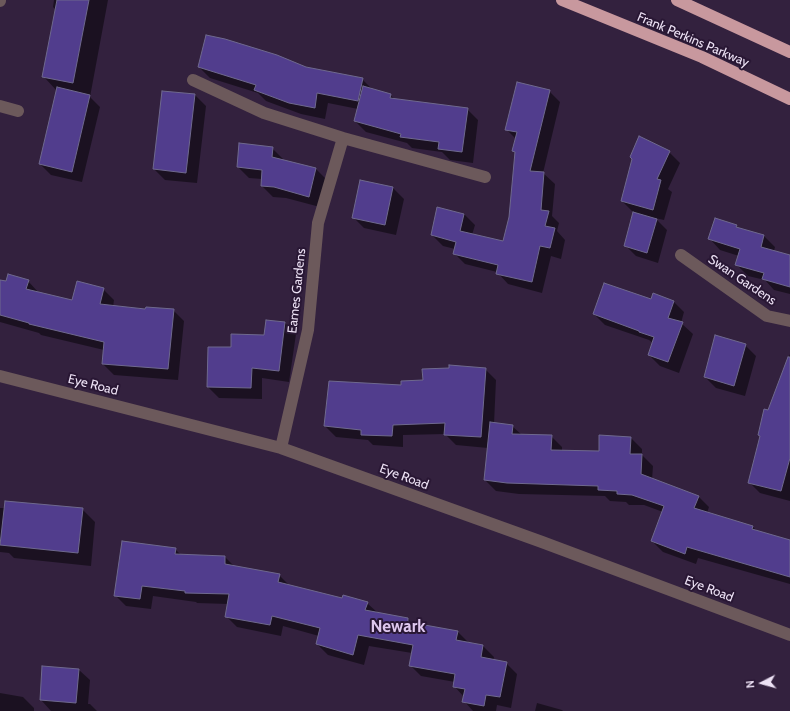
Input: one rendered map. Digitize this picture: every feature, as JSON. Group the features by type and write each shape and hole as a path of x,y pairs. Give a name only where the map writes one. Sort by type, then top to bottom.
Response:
{"highway":[{"name":"Frank Perkins Parkway","path":"562,0 702,57 790,99"},
{"path":"677,0 790,52"}],"street":[{"path":"193,80 264,113 343,138 485,177"},
{"path":"0,106 18,110"},
{"name":"Eames Gardens","path":"281,448 308,330 318,223 343,138"},
{"name":"Swan Gardens","path":"681,255 767,316 790,321"},
{"name":"Eye Road","path":"0,376 281,448 542,542 790,635"}],"building":[{"path":"57,0 89,0 73,83 42,77"},
{"path":"206,35 225,39 277,55 306,67 363,78 358,101 317,93 315,108 289,103 254,90 256,85 198,67"},
{"path":"517,82 550,90 530,171 544,172 541,210 549,211 545,226 555,228 550,248 540,246 532,282 496,274 498,265 453,254 456,242 431,235 437,207 464,214 460,231 503,241 509,217 515,152 512,151 517,132 505,130"},
{"path":"363,86 391,94 390,98 468,108 462,152 438,149 439,142 400,137 401,134 354,121"},
{"path":"57,87 90,95 72,172 39,164"},
{"path":"162,91 195,94 186,173 153,169"},
{"path":"639,136 670,151 657,179 661,180 653,210 621,201 632,159 630,157"},
{"path":"239,143 273,147 272,157 316,168 309,197 274,187 261,186 262,170 237,167"},
{"path":"360,180 393,187 385,225 352,218"},
{"path":"633,212 657,219 647,253 624,246"},
{"path":"715,218 737,225 736,227 764,235 761,247 790,255 790,287 762,279 764,273 735,265 740,249 708,239"},
{"path":"8,274 29,280 26,289 72,300 77,281 104,288 100,304 145,309 146,307 174,309 168,369 102,364 104,342 29,324 0,315 0,280 6,281"},
{"path":"604,283 651,299 653,293 674,301 668,318 683,322 668,362 648,355 654,337 593,314"},
{"path":"266,320 285,322 279,371 252,368 251,388 207,387 208,347 231,347 231,334 264,335"},
{"path":"715,335 746,344 734,386 704,377"},
{"path":"788,357 790,357 790,458 781,491 748,483 760,436 758,435 764,409 768,410"},
{"path":"449,365 486,368 481,437 444,435 445,423 393,425 392,436 361,435 361,430 324,426 329,381 401,385 401,381 423,380 422,369 449,368"},
{"path":"490,422 513,425 512,434 552,435 551,450 599,451 599,435 631,437 630,454 642,454 641,474 699,496 694,508 753,526 752,529 790,540 790,577 687,547 685,554 651,541 664,506 632,495 617,494 617,491 598,490 598,486 507,483 484,480"},
{"path":"5,501 83,508 78,553 0,545"},
{"path":"122,541 176,548 175,554 225,556 225,564 280,574 278,582 342,598 343,595 368,602 365,610 408,618 408,622 458,631 456,640 483,645 481,657 507,662 500,697 486,695 484,706 462,702 465,689 453,687 455,674 409,666 413,645 358,635 353,655 316,644 320,628 272,616 270,625 225,617 229,594 185,593 185,591 142,586 140,599 114,596"},
{"path":"42,666 79,669 76,703 40,700"}],"district":[{"name":"Newark","path":"398,627"}]}
